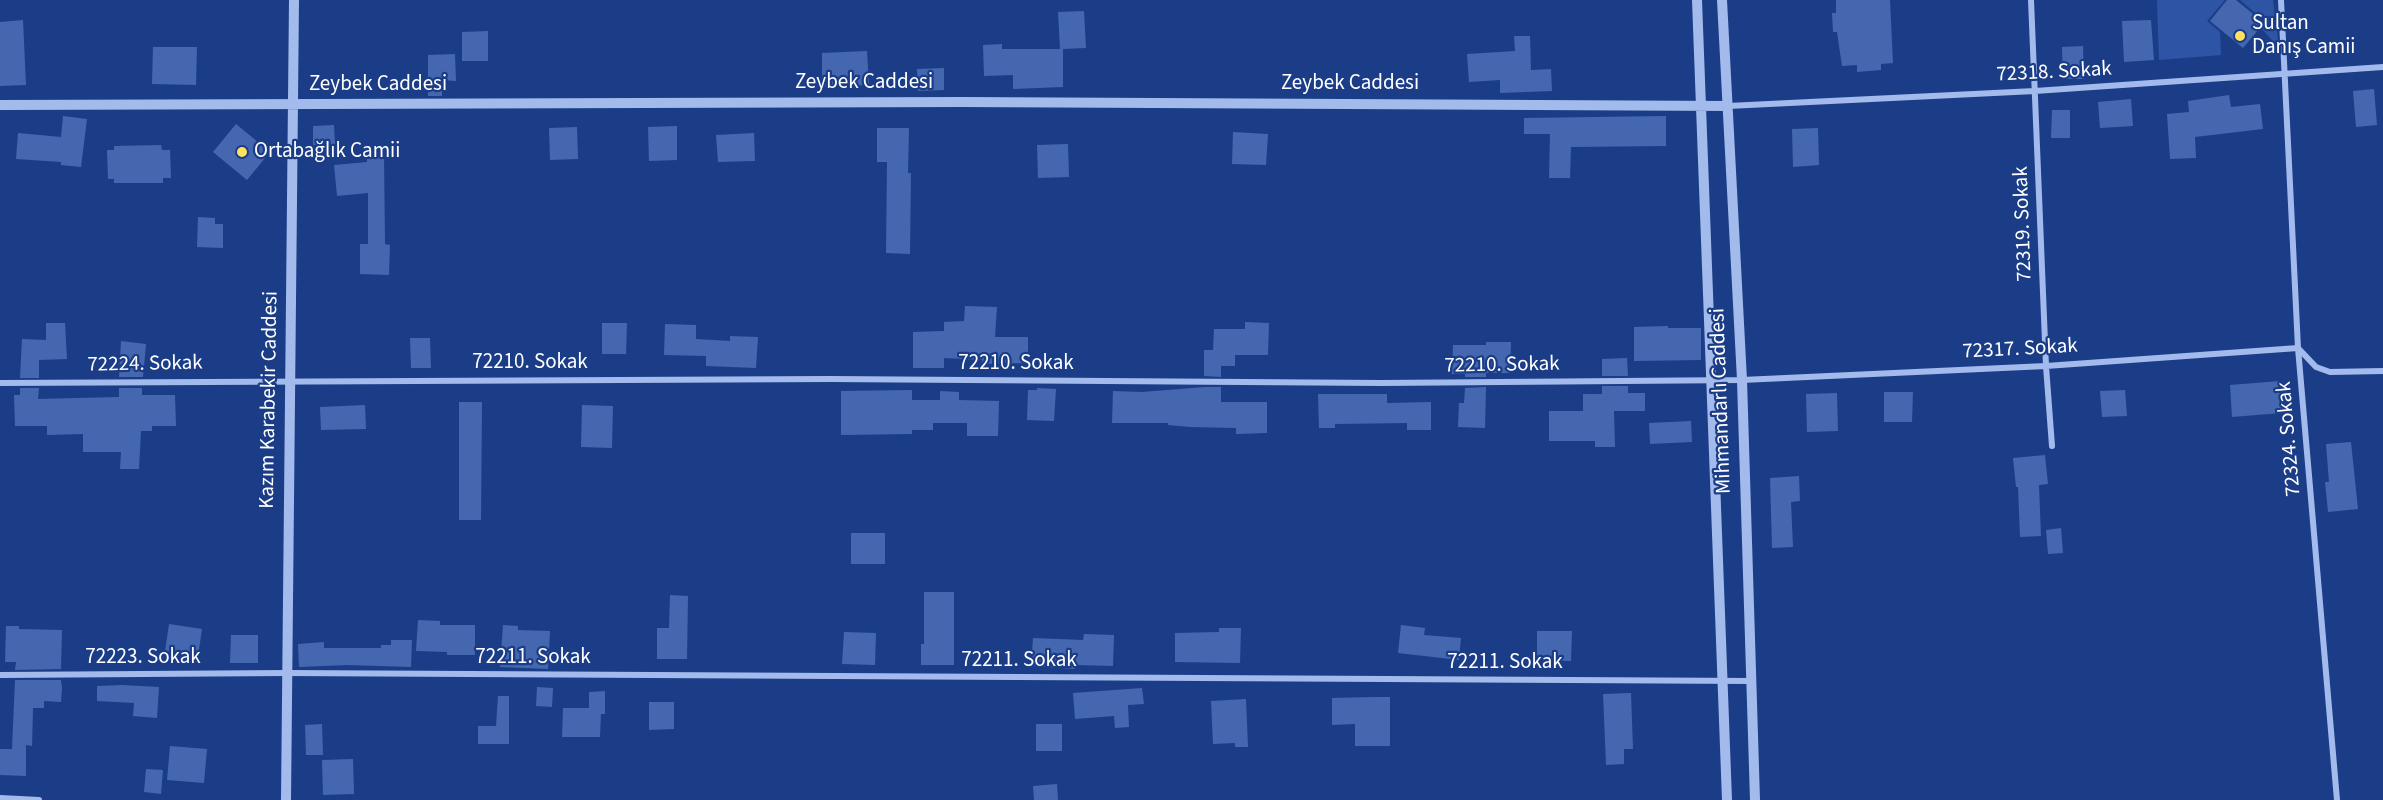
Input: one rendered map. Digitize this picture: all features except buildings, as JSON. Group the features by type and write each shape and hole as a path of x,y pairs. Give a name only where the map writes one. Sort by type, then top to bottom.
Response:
{"street":[{"name":"Kazım Karabekir Caddesi","path":"286,800 291,104 294,0"},
{"name":"Mihmandarlı Caddesi","path":"1697,0 1727,800"},
{"name":"Mihmandarlı Caddesi","path":"1722,0 1742,380 1755,800"},
{"name":"72319. Sokak","path":"2031,0 2046,366 2052,446"},
{"name":"72324. Sokak","path":"2281,0 2298,348 2337,800"},
{"name":"72318. Sokak","path":"1728,106 2035,91 2383,67"},
{"name":"Zeybek Caddesi","path":"0,105 974,102 1728,106"},
{"name":"72317. Sokak","path":"1742,380 2046,366 2298,348"},
{"path":"2298,348 2316,367 2330,372 2383,371"},
{"name":"72210. Sokak","path":"290,380 830,379 1381,383 1742,380"},
{"name":"72224. Sokak","path":"0,383 290,380"},
{"name":"72211. Sokak","path":"286,673 1751,681"},
{"name":"72223. Sokak","path":"0,675 286,673"},
{"path":"0,798 39,800"}],"shaded area":[{"path":"2157,0 2225,0 2207,21 2220,32 2221,55 2159,60"},
{"path":"2240,0 2273,0 2279,48 2261,28 2266,22"}],"place":[{"name":"Sultan Danış Camii","path":"2240,36"},
{"name":"Ortabağlık Camii","path":"242,152"}]}
